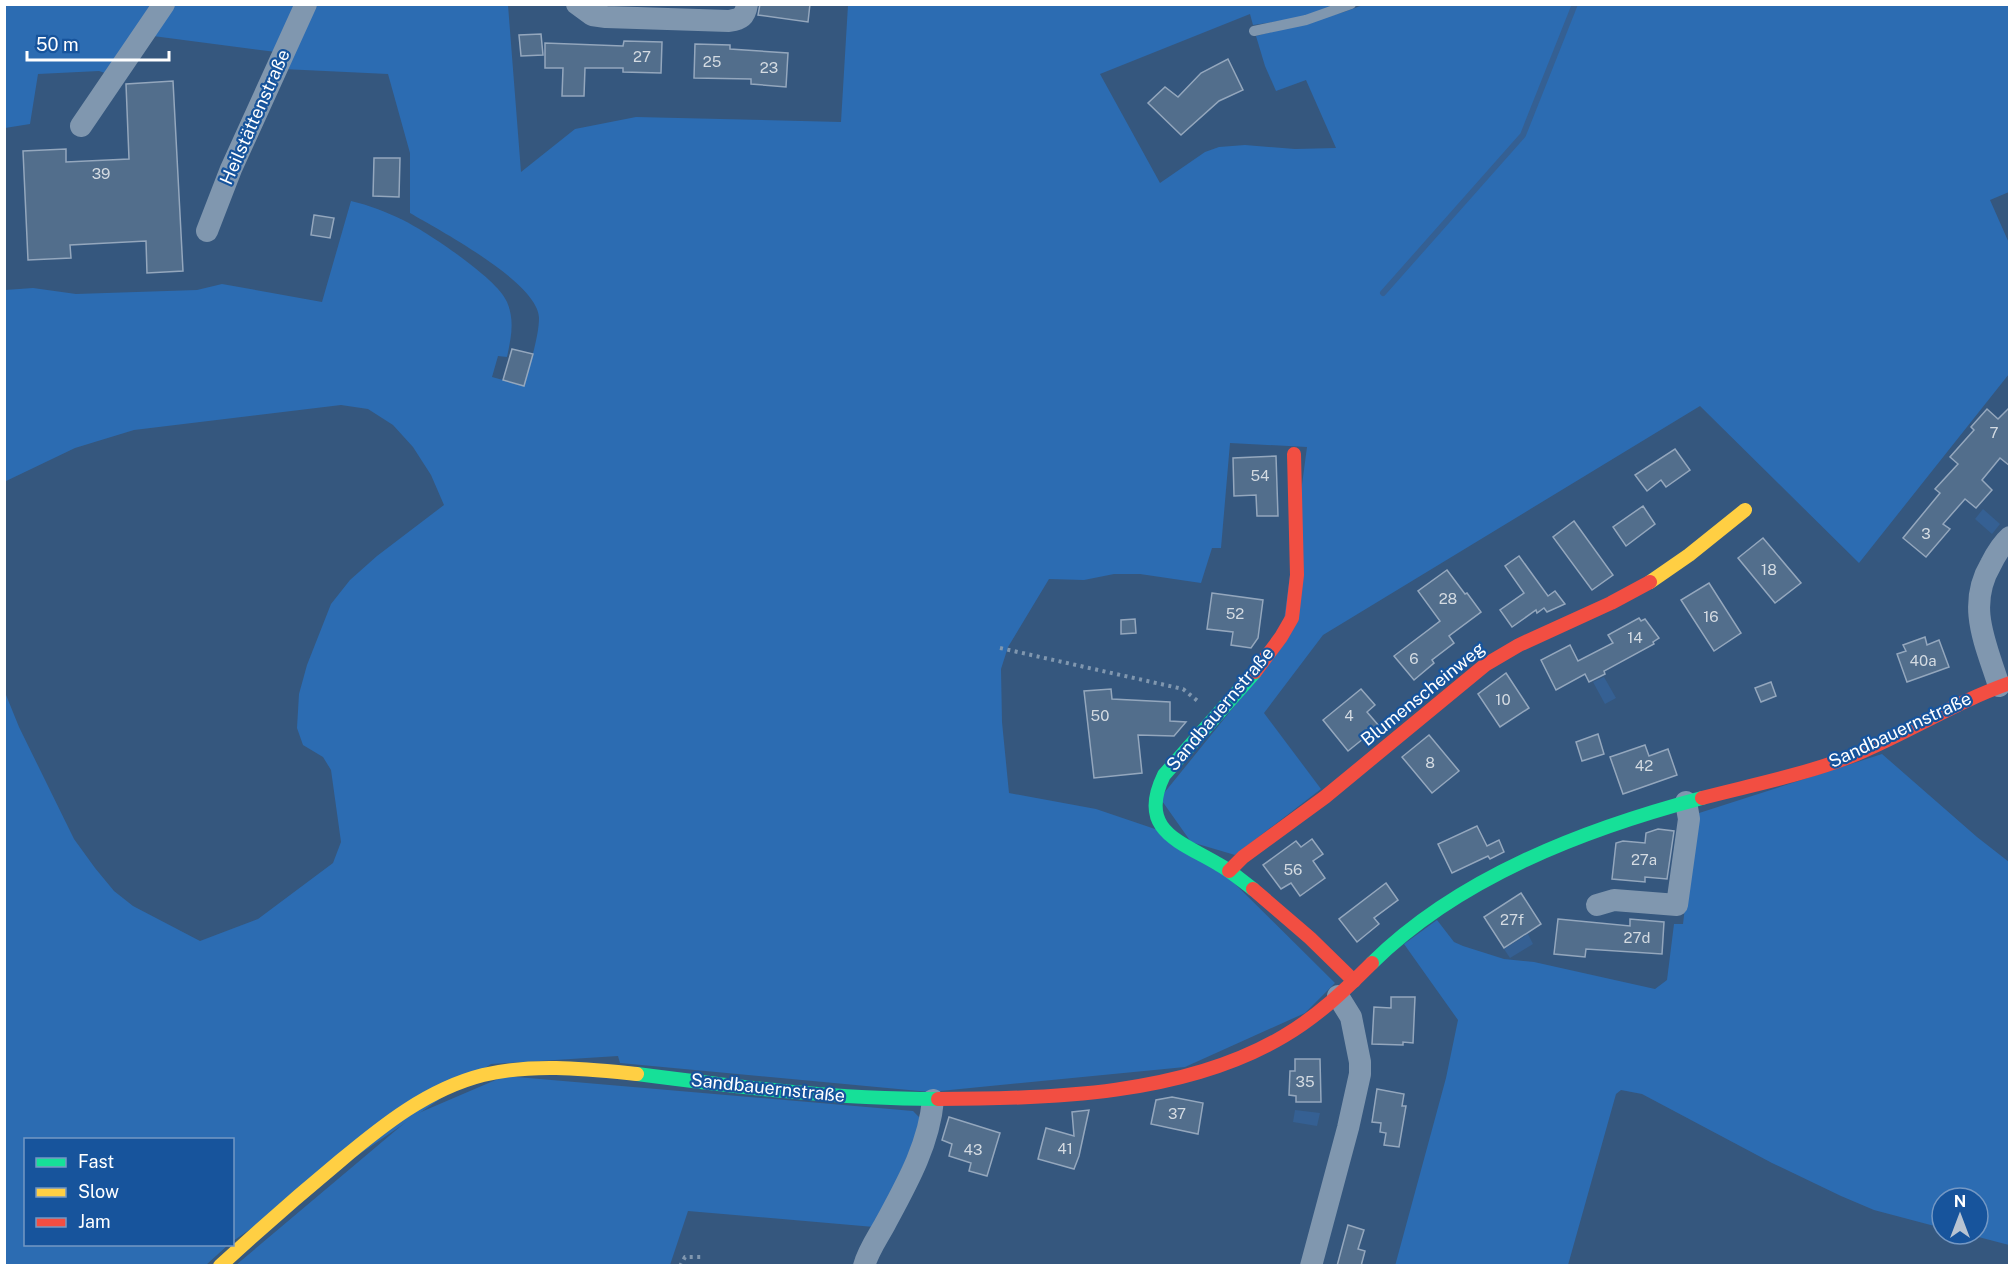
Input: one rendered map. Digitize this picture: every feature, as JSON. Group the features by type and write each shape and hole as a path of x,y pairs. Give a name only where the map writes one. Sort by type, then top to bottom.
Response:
{"street":[{"path":"81,126 164,4"},
{"name":"Heilstättenstraße","path":"207,231 229,173 306,4"},
{"path":"577,4 592,15 606,17 729,21 740,19 745,15 747,4"},
{"name":"Sandbauernstraße","path":"1294,454 1297,575 1292,618 1262,663 1164,775 1156,790 1154,804 1157,818 1167,832 1185,846 1229,871 1331,957 1346,989"},
{"name":"Blumenscheinweg","path":"1229,871 1243,857 1325,797 1485,665 1500,655 1588,615 1631,592 1697,549 1744,510"},
{"path":"2004,685 1979,623 1978,598 1983,576 2002,544 2010,537"},
{"name":"Sandbauernstraße","path":"220,1266 319,1177 378,1130 424,1100 461,1082 505,1070 554,1066 866,1098 933,1100 1018,1097 1104,1090 1178,1078 1225,1064 1274,1041 1310,1019 1414,926 1508,870 1563,844 1622,822 1686,802 1798,775 1851,756 1897,736 1972,696 2004,685"},
{"path":"1597,905 1614,900 1677,905 1689,819 1686,802"},
{"path":"1311,1266 1360,1074 1360,1062 1346,989"},
{"path":"864,1266 924,1144 932,1114 933,1100"}],"lane":[{"path":"1254,31 1306,20 1352,4"}],"path":[{"path":"1000,648 1183,689 1216,715"},
{"path":"680,1266 685,1257 704,1257"}],"shaded area":[{"path":"5,5 157,5 105,73 99,71 38,74 30,124 5,128"},
{"path":"170,5 298,5 276,52 153,36"},
{"path":"313,5 508,5 521,172 575,129 636,117 841,122 848,5 1340,5 1294,19 1253,25 1250,14 1100,74 1160,183 1205,152 1219,147 1245,145 1295,149 1336,148 1306,80 1276,91 1256,36 1363,5 2009,5 2009,192 1990,200 2009,243 2009,374 1859,563 1700,406 1323,635 1264,713 1321,789 1235,855 1191,842 1160,798 1280,650 1307,447 1230,443 1221,548 1212,548 1201,583 1140,574 1114,574 1084,580 1049,579 1008,647 1001,669 1002,722 1009,793 1096,809 1158,830 1228,877 1335,983 1305,1013 1185,1067 930,1092 620,1063 618,1056 491,1064 234,1240 234,1138 24,1138 24,1246 227,1246 206,1265 5,1265 4,690 19,727 74,839 114,891 133,906 200,941 258,919 333,863 341,842 331,770 323,757 303,745 297,728 299,694 307,665 331,604 350,580 377,556 444,505 431,475 413,447 393,425 368,409 341,405 134,430 75,448 4,482 5,290 33,288 76,294 197,290 222,284 322,302 351,201 384,212 414,226 461,257 501,292 509,309 512,323 511,336 507,357 498,356 492,377 524,386 533,352 539,318 535,304 523,289 464,244 410,213 410,153 388,74 283,69"},
{"path":"1983,509 2000,524 1992,534 1975,519"},
{"path":"1604,677 1616,698 1605,704 1593,682"},
{"path":"1882,754 2009,862 2009,1245 1990,1240 1990,1186 1930,1186 1930,1225 1874,1210 1841,1196 1772,1163 1642,1094 1621,1090 1616,1094 1568,1265 1395,1266 1446,1078 1458,1020 1404,944 1437,920 1454,942 1504,959 1534,962 1655,989 1667,980 1674,924 1683,924 1696,814"},
{"path":"1528,934 1533,944 1510,958 1504,949"},
{"path":"505,1076 913,1111 919,1117 922,1126 874,1227 688,1211 670,1265 236,1265 414,1115"},
{"path":"1295,1110 1320,1113 1317,1126 1293,1122"}],"building":[{"path":"760,4 810,4 808,22 758,15"},
{"path":"541,34 543,55 521,56 519,35"},
{"path":"624,41 662,42 661,73 623,72 623,68 585,68 584,96 562,96 563,68 545,68 545,43 623,46"},
{"path":"695,44 730,45 730,49 788,53 786,87 751,84 751,79 694,78"},
{"path":"1228,59 1243,90 1219,101 1181,135 1148,103 1165,87 1178,97 1201,73"},
{"path":"173,81 183,271 147,273 146,241 70,245 71,258 28,260 23,151 66,149 66,162 129,159 126,84"},
{"path":"374,158 400,158 399,197 373,196"},
{"path":"314,215 334,218 330,238 311,235"},
{"path":"512,349 533,354 524,386 503,380"},
{"path":"2010,407 2010,466 2000,458 1982,480 1992,490 1976,508 1965,499 1943,524 1950,529 1926,557 1903,538 1940,493 1935,489 1958,464 1950,457 1974,430 1971,427 1987,409 1998,419"},
{"path":"1675,449 1690,470 1666,487 1661,480 1647,491 1635,475"},
{"path":"1276,456 1278,516 1257,516 1256,495 1234,496 1233,458"},
{"path":"1643,506 1655,524 1626,546 1613,527"},
{"path":"1574,521 1613,575 1592,590 1553,537"},
{"path":"1763,538 1801,583 1775,603 1738,558"},
{"path":"1519,556 1548,596 1555,591 1565,604 1547,612 1544,608 1537,613 1536,610 1512,627 1500,610 1524,593 1505,566"},
{"path":"1447,570 1481,612 1449,636 1454,643 1432,660 1434,663 1414,680 1394,656 1440,621 1418,591"},
{"path":"1709,583 1741,633 1714,651 1681,600"},
{"path":"1212,593 1263,600 1258,638 1251,648 1231,645 1233,632 1207,629"},
{"path":"1639,618 1641,621 1645,619 1659,638 1653,642 1654,644 1604,671 1605,674 1589,682 1585,674 1556,690 1541,660 1570,645 1578,661 1613,643 1608,635"},
{"path":"1135,619 1136,633 1121,634 1121,620"},
{"path":"1925,637 1927,645 1939,640 1949,667 1907,682 1897,654 1906,651 1903,645"},
{"path":"1506,673 1529,708 1500,727 1478,694"},
{"path":"1771,682 1776,696 1761,702 1755,688"},
{"path":"1111,689 1112,699 1170,702 1170,721 1186,722 1174,736 1138,735 1142,773 1094,778 1084,691"},
{"path":"1361,689 1375,705 1367,712 1379,726 1348,751 1323,720"},
{"path":"1598,734 1604,754 1582,761 1576,742"},
{"path":"1429,735 1459,771 1432,793 1402,757"},
{"path":"1645,745 1649,756 1668,749 1677,775 1623,794 1610,757"},
{"path":"1477,826 1487,846 1499,840 1504,852 1490,859 1488,856 1452,873 1438,844"},
{"path":"1658,829 1674,831 1667,879 1645,877 1645,882 1612,879 1616,843 1623,841 1645,843 1646,833"},
{"path":"1312,839 1323,854 1313,861 1325,878 1300,896 1291,883 1281,889 1263,865 1296,841 1301,847"},
{"path":"1386,883 1398,900 1374,918 1379,924 1357,942 1339,919"},
{"path":"1521,893 1541,924 1504,948 1484,917"},
{"path":"1558,919 1630,926 1630,919 1664,922 1662,954 1586,949 1585,957 1554,954"},
{"path":"1391,997 1415,997 1413,1043 1372,1044 1374,1007 1391,1008"},
{"path":"1295,1059 1320,1059 1321,1102 1296,1102 1296,1096 1289,1095 1290,1071 1295,1071"},
{"path":"1377,1089 1404,1094 1402,1106 1406,1106 1399,1147 1384,1145 1386,1133 1380,1132 1381,1123 1372,1122"},
{"path":"1172,1097 1203,1103 1198,1134 1151,1124 1156,1100"},
{"path":"1089,1110 1074,1169 1038,1159 1046,1128 1074,1136 1072,1112"},
{"path":"949,1117 1000,1133 987,1176 969,1171 971,1163 949,1156 952,1144 942,1140"},
{"path":"1348,1225 1364,1230 1358,1249 1365,1251 1361,1266 1337,1266"}],"waterway":[{"path":"1383,293 1523,135 1575,4"}],"traffic: fast":[{"path":"1253,889 1223,867 1166,832 1159,821 1156,809 1157,794 1164,775 1255,672"},
{"path":"1372,963 1406,932 1444,905 1484,881 1569,841 1658,810 1702,798"},
{"path":"637,1074 825,1095 938,1099"}],"traffic: slow":[{"path":"1650,582 1689,555 1745,510"},
{"path":"220,1266 373,1134 407,1110 443,1089 483,1075 521,1069 560,1068 637,1074"}],"traffic: jam":[{"path":"1255,672 1292,618 1297,575 1294,454"},
{"path":"1229,871 1243,857 1325,797 1485,665 1519,645 1611,603 1650,582"},
{"path":"1702,798 1834,763 1892,738 1970,699 2010,683"},
{"path":"1253,889 1310,938 1354,981"},
{"path":"938,1099 1071,1095 1161,1082 1204,1071 1245,1056 1284,1036 1331,1002 1372,963"}]}
